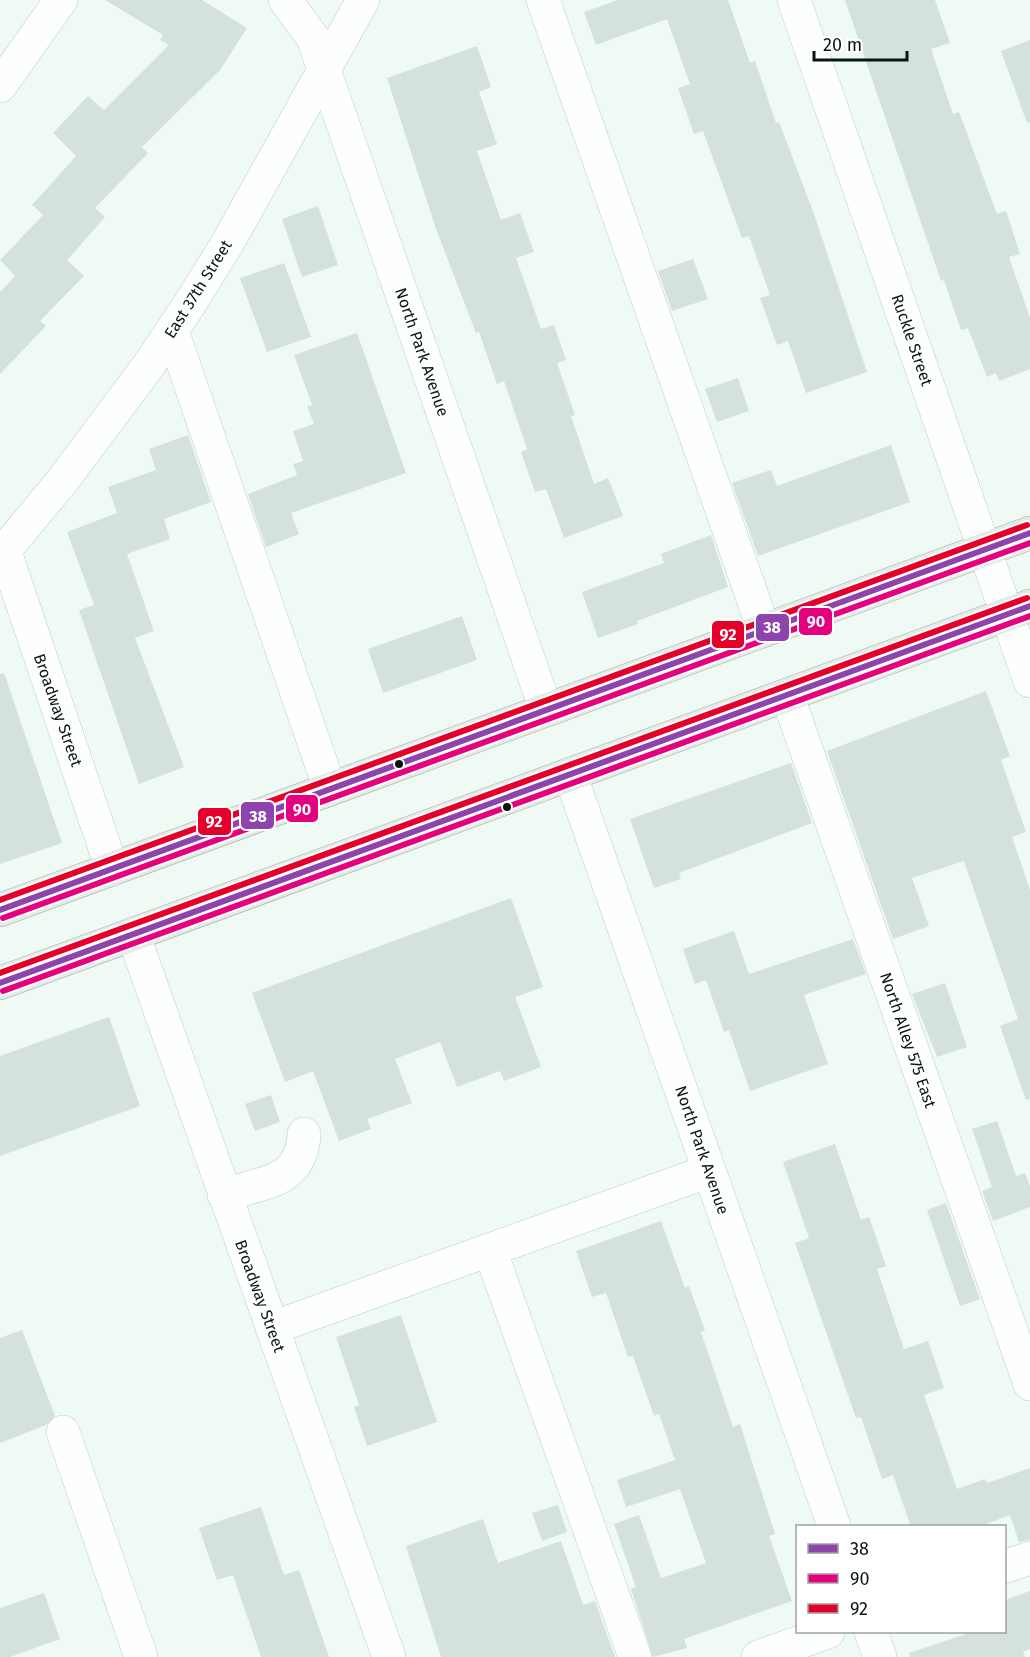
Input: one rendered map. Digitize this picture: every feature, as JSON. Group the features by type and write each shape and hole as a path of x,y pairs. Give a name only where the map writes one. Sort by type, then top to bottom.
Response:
{"main road":[{"path":"0,910 1030,533"},
{"path":"0,983 1018,611"}],"street":[{"path":"0,86 61,0"},
{"name":"North Park Avenue","path":"285,0 309,30 324,68 546,710"},
{"name":"East 37th Street","path":"2,554 63,480 172,331 227,244 363,0"},
{"path":"543,0 764,630"},
{"name":"Ruckle Street","path":"794,0 984,550 1018,611 1030,681"},
{"path":"172,331 330,789"},
{"name":"Broadway Street","path":"2,554 112,869"},
{"name":"North Alley 575 East","path":"787,695 1030,1384"},
{"name":"North Park Avenue","path":"570,774 833,1525"},
{"name":"Broadway Street","path":"132,934 389,1657"},
{"path":"224,1195 286,1175 300,1160 304,1134"},
{"path":"272,1328 709,1171"},
{"path":"490,1250 635,1657"},
{"path":"63,1432 141,1657"},
{"path":"1006,1567 1030,1558"},
{"path":"758,1657 825,1633"},
{"path":"871,1633 880,1657"}],"building":[{"path":"105,0 202,0 247,28 220,70 142,147 148,153 95,208 105,217 67,260 84,276 40,321 46,326 0,374 0,292 15,276 0,260 43,215 32,205 76,156 53,133 88,96 104,110 169,45 160,40 163,35"},
{"path":"618,0 728,0 750,63 755,61 776,123 779,122 813,211 867,372 806,393 788,341 777,345 760,298 770,295 749,236 742,238 703,131 694,134 678,88 690,84 667,19 596,45 584,12"},
{"path":"845,0 935,0 950,43 931,49 953,114 959,112 997,214 1006,211 1020,254 1009,257 1030,318 1030,369 999,381 996,373 987,377 968,328 961,330 944,280 941,281"},
{"path":"1030,40 1030,122 1027,123 1001,51"},
{"path":"477,46 491,87 479,92 497,144 477,151 501,220 520,213 534,252 516,258 541,329 554,325 566,360 557,363 575,415 571,416 594,484 608,478 623,516 564,538 546,489 535,492 521,452 527,449 504,381 497,384 479,332 476,333 436,229 387,78"},
{"path":"318,206 338,265 302,277 282,219"},
{"path":"693,259 708,299 672,311 658,271"},
{"path":"284,263 311,337 267,352 240,278"},
{"path":"357,333 406,473 291,513 299,534 266,547 248,494 297,475 293,464 303,461 293,431 314,424 307,406 312,405 294,355"},
{"path":"738,378 749,411 717,422 705,389"},
{"path":"188,435 211,502 164,519 170,539 127,554 154,631 135,638 184,767 139,784 79,610 94,605 67,532 117,513 108,487 156,470 149,449"},
{"path":"891,445 910,502 758,556 732,483 771,470 777,486"},
{"path":"711,535 728,587 598,638 582,592 664,563 661,554"},
{"path":"462,616 477,660 383,693 368,649"},
{"path":"4,673 62,843 0,864 0,674"},
{"path":"986,691 1010,756 1001,760 1026,832 1012,837 1030,890 1030,1099 1026,1100 1000,1026 1018,1019 964,861 912,878 929,926 893,939 827,751"},
{"path":"791,763 812,823 679,873 681,879 654,888 630,819"},
{"path":"511,898 543,987 515,997 541,1067 504,1081 500,1071 457,1087 440,1042 395,1059 412,1103 367,1119 371,1129 339,1141 313,1071 285,1082 252,993"},
{"path":"734,931 749,974 853,939 866,974 804,995 828,1064 750,1091 729,1030 724,1032 706,980 695,984 683,949"},
{"path":"945,983 967,1047 937,1057 912,994"},
{"path":"109,1017 140,1106 0,1156 0,1056"},
{"path":"271,1095 280,1122 255,1131 245,1104"},
{"path":"997,1121 1016,1176 1025,1173 1030,1187 1030,1207 993,1221 982,1191 992,1187 972,1129"},
{"path":"835,1144 861,1220 869,1217 886,1266 877,1269 904,1349 928,1341 944,1388 924,1395 957,1489 985,1479 987,1483 1030,1468 1030,1540 1019,1542 1010,1515 983,1525 910,1525 893,1475 882,1479 861,1417 856,1418 795,1243 809,1238 783,1162"},
{"path":"946,1203 980,1299 960,1306 927,1210"},
{"path":"661,1221 685,1288 689,1286 705,1331 701,1332 733,1427 740,1424 775,1534 769,1536 792,1601 684,1639 687,1648 653,1657 631,1589 636,1587 614,1524 639,1515 661,1578 706,1563 680,1489 626,1507 617,1480 675,1460 659,1414 654,1416 633,1356 628,1357 606,1293 592,1297 576,1251"},
{"path":"401,1315 437,1422 367,1446 354,1407 359,1405 336,1337"},
{"path":"22,1330 55,1416 46,1425 0,1443 0,1338"},
{"path":"558,1505 567,1532 542,1541 532,1513"},
{"path":"261,1507 284,1575 299,1570 329,1657 261,1657 233,1575 217,1580 199,1528"},
{"path":"483,1519 498,1563 561,1541 583,1605 595,1601 615,1657 441,1657 406,1546"},
{"path":"1030,1591 1030,1649 1023,1652 1025,1657 910,1657 909,1653 969,1633 1006,1633 1006,1600"},
{"path":"44,1593 60,1639 10,1657 0,1657 0,1608"}],"transit line":[{"name":"92","path":"0,900 1027,525"},
{"name":"38","path":"0,910 1030,533"},
{"name":"90","path":"3,918 1030,543"},
{"name":"92","path":"0,973 1027,598"},
{"name":"38","path":"0,983 1030,606"},
{"name":"90","path":"3,991 1030,616"}]}
